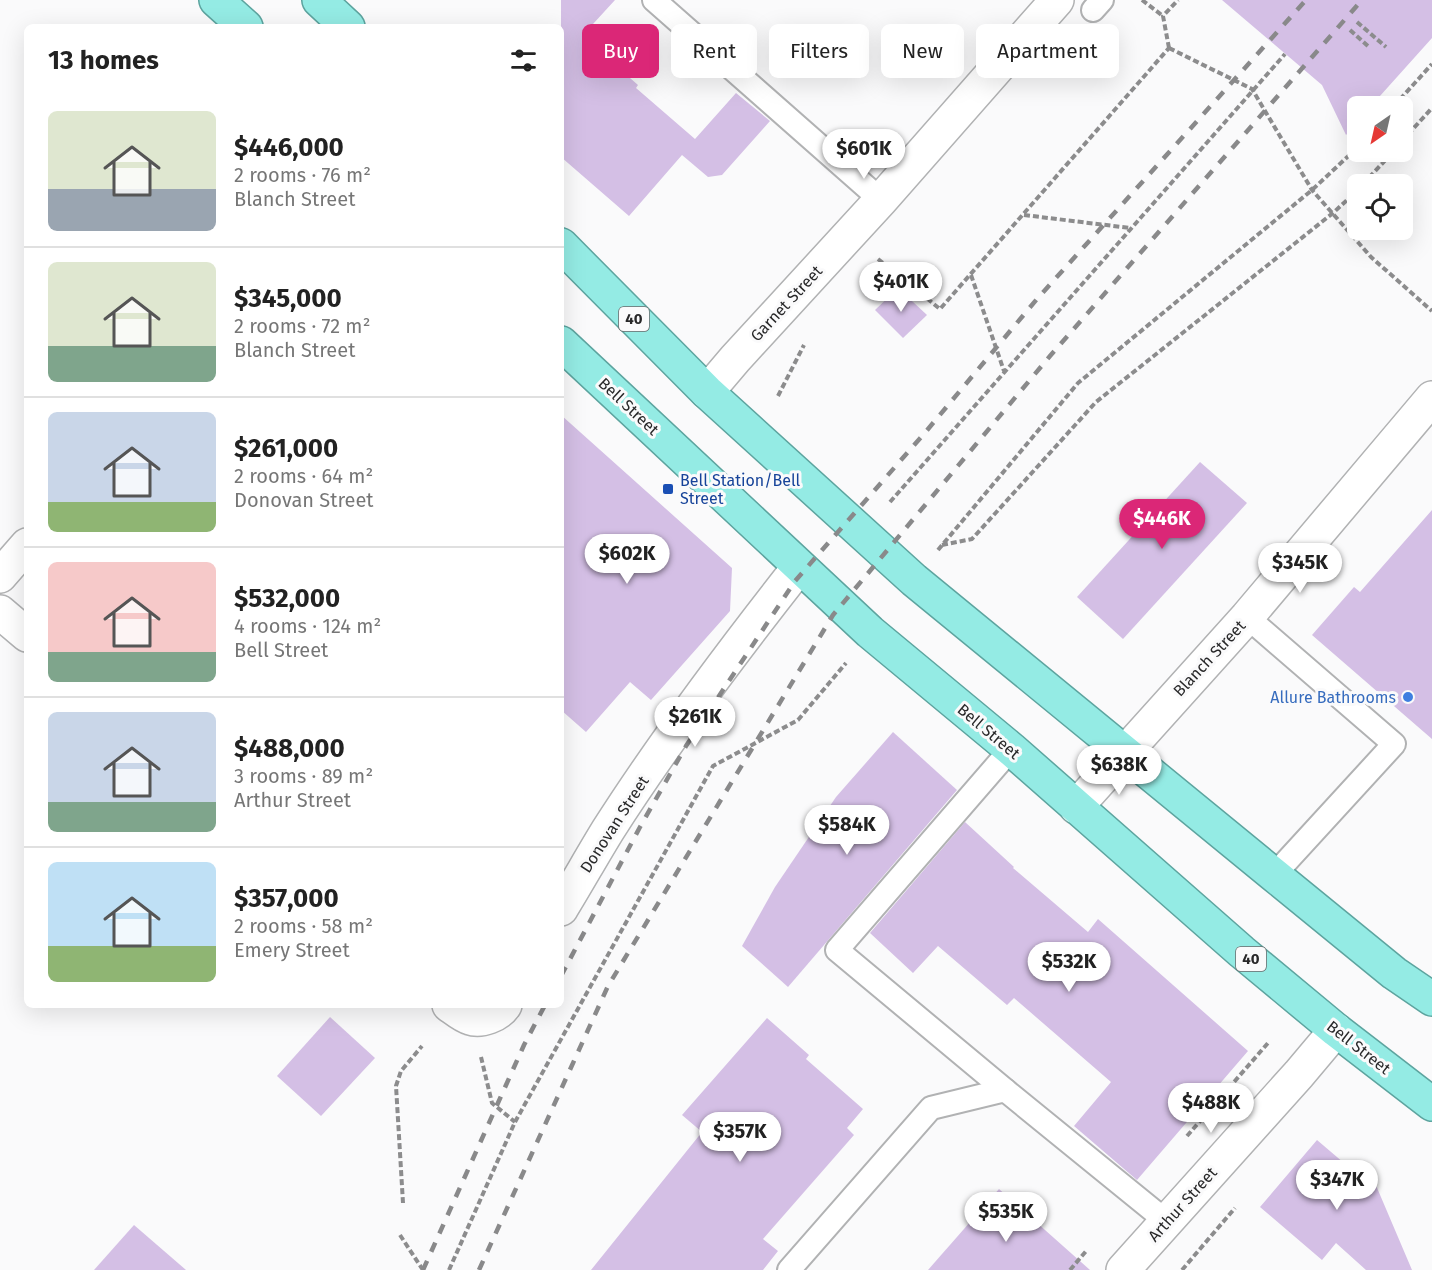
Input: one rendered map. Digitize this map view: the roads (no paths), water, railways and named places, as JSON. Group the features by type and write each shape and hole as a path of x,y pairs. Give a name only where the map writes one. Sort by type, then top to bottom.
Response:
{"highway":[{"path":"216,0 243,24"},
{"path":"320,0 345,24"},
{"name":"40","path":"564,248 707,392 914,580 1394,973 1432,999"},
{"name":"Bell Street","path":"564,345 870,632 1011,749 1242,952 1336,1030 1432,1104"}],"street":[{"name":"Garnet Street","path":"707,392 735,358 881,200 1057,0"},
{"name":"Blanch Street","path":"1076,807 1247,617 1432,398"},
{"path":"0,576 24,548"},
{"name":"Donovan Street","path":"564,904 609,830 665,746 713,678 799,567"},
{"path":"0,612 24,632"},
{"name":"Arthur Street","path":"1123,1270 1336,1030"}],"lane":[{"path":"654,0 881,200"},
{"path":"1247,617 1394,744 1274,875"},
{"path":"1011,749 837,950 1166,1221"},
{"path":"789,1270 931,1108 1005,1090"}],"railway":[{"path":"564,970 686,746 795,581 923,435 1037,299 1306,0"},
{"path":"479,1270 608,986 833,615 1050,356 1362,0"},
{"path":"423,1270 524,1045 543,1008"}],"place":[{"name":"Bell Station/Bell Street","path":"668,489"},
{"name":"Allure Bathrooms","path":"1408,697"}]}
